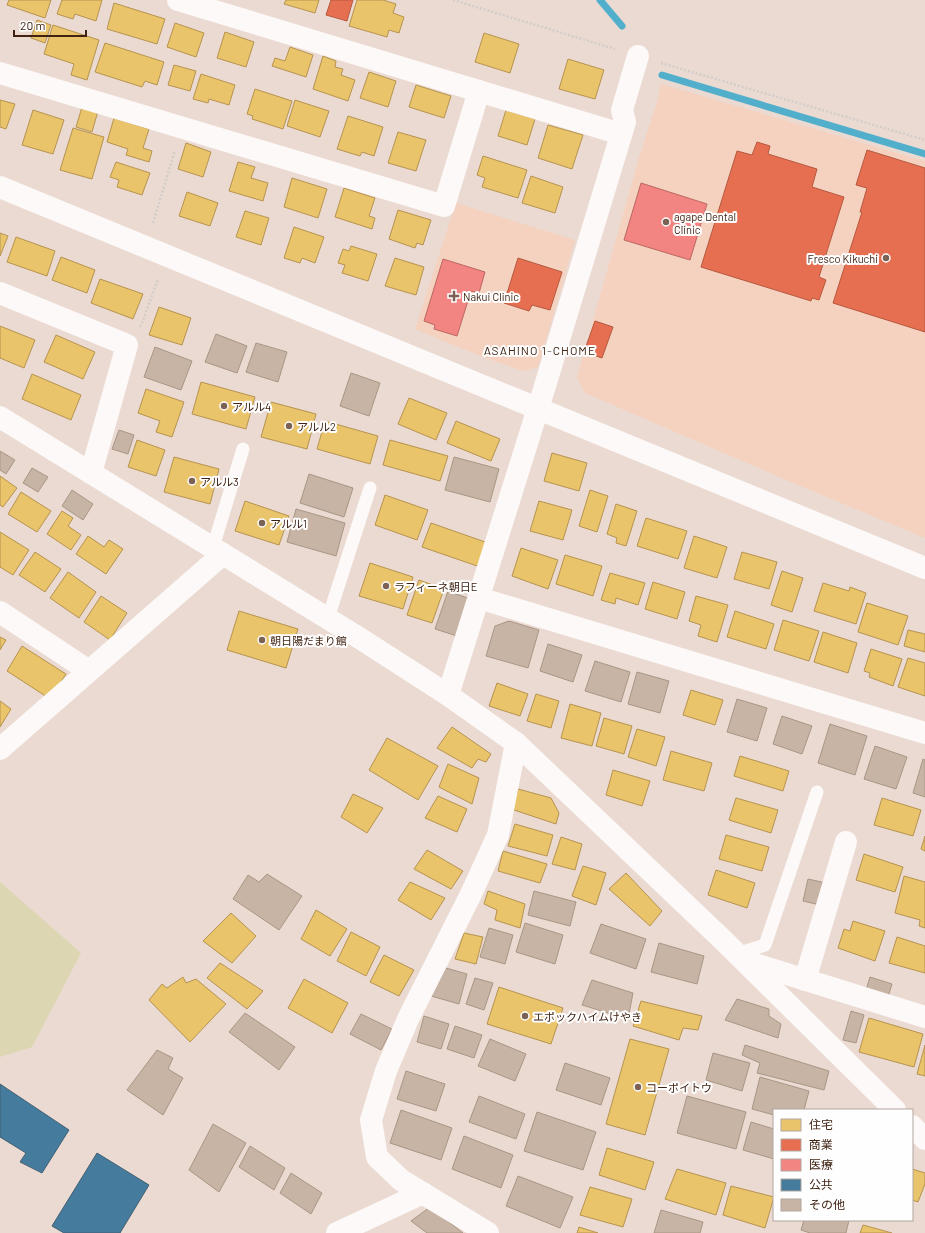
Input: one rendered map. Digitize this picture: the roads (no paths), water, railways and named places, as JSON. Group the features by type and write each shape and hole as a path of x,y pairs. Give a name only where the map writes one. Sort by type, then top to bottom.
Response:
{"street":[{"path":"178,0 621,134"},
{"path":"448,695 538,409 625,122 622,110 638,56"},
{"path":"0,73 444,206 479,91"},
{"path":"0,187 925,568"},
{"path":"0,293 127,345 91,472"},
{"path":"0,417 328,618 448,695 516,743 741,957 894,1109"},
{"path":"0,749 89,671 218,550"},
{"path":"479,598 925,733"},
{"path":"0,612 89,671"},
{"path":"488,1233 401,1180 377,1157 371,1120 386,1071 408,1019 498,835 516,743"},
{"path":"805,980 846,842"},
{"path":"741,957 805,980 925,1017"},
{"path":"913,1127 925,1139"},
{"path":"337,1233 423,1193"}],"lane":[{"path":"218,550 243,449"},
{"path":"328,618 370,488"},
{"path":"741,957 765,945 817,792"}],"waterway":[{"path":"600,0 622,26"},
{"path":"662,75 925,154"}],"place":[{"name":"agape Dental Clinic","path":"666,222"},
{"name":"Fresco Kikuchi","path":"886,258"},
{"name":"Nakui Clinic","path":"454,296"},
{"name":"アルル4","path":"224,406"},
{"name":"アルル2","path":"289,426"},
{"name":"アルル3","path":"192,481"},
{"name":"アルル1","path":"262,523"},
{"name":"ラフィーネ朝日E","path":"386,586"},
{"name":"朝日陽だまり館","path":"262,640"},
{"name":"エポックハイムけやき","path":"525,1016"},
{"name":"コーポイトウ","path":"638,1087"}],"district":[{"name":"ASAHINO 1-CHOME","path":"540,350"}]}
